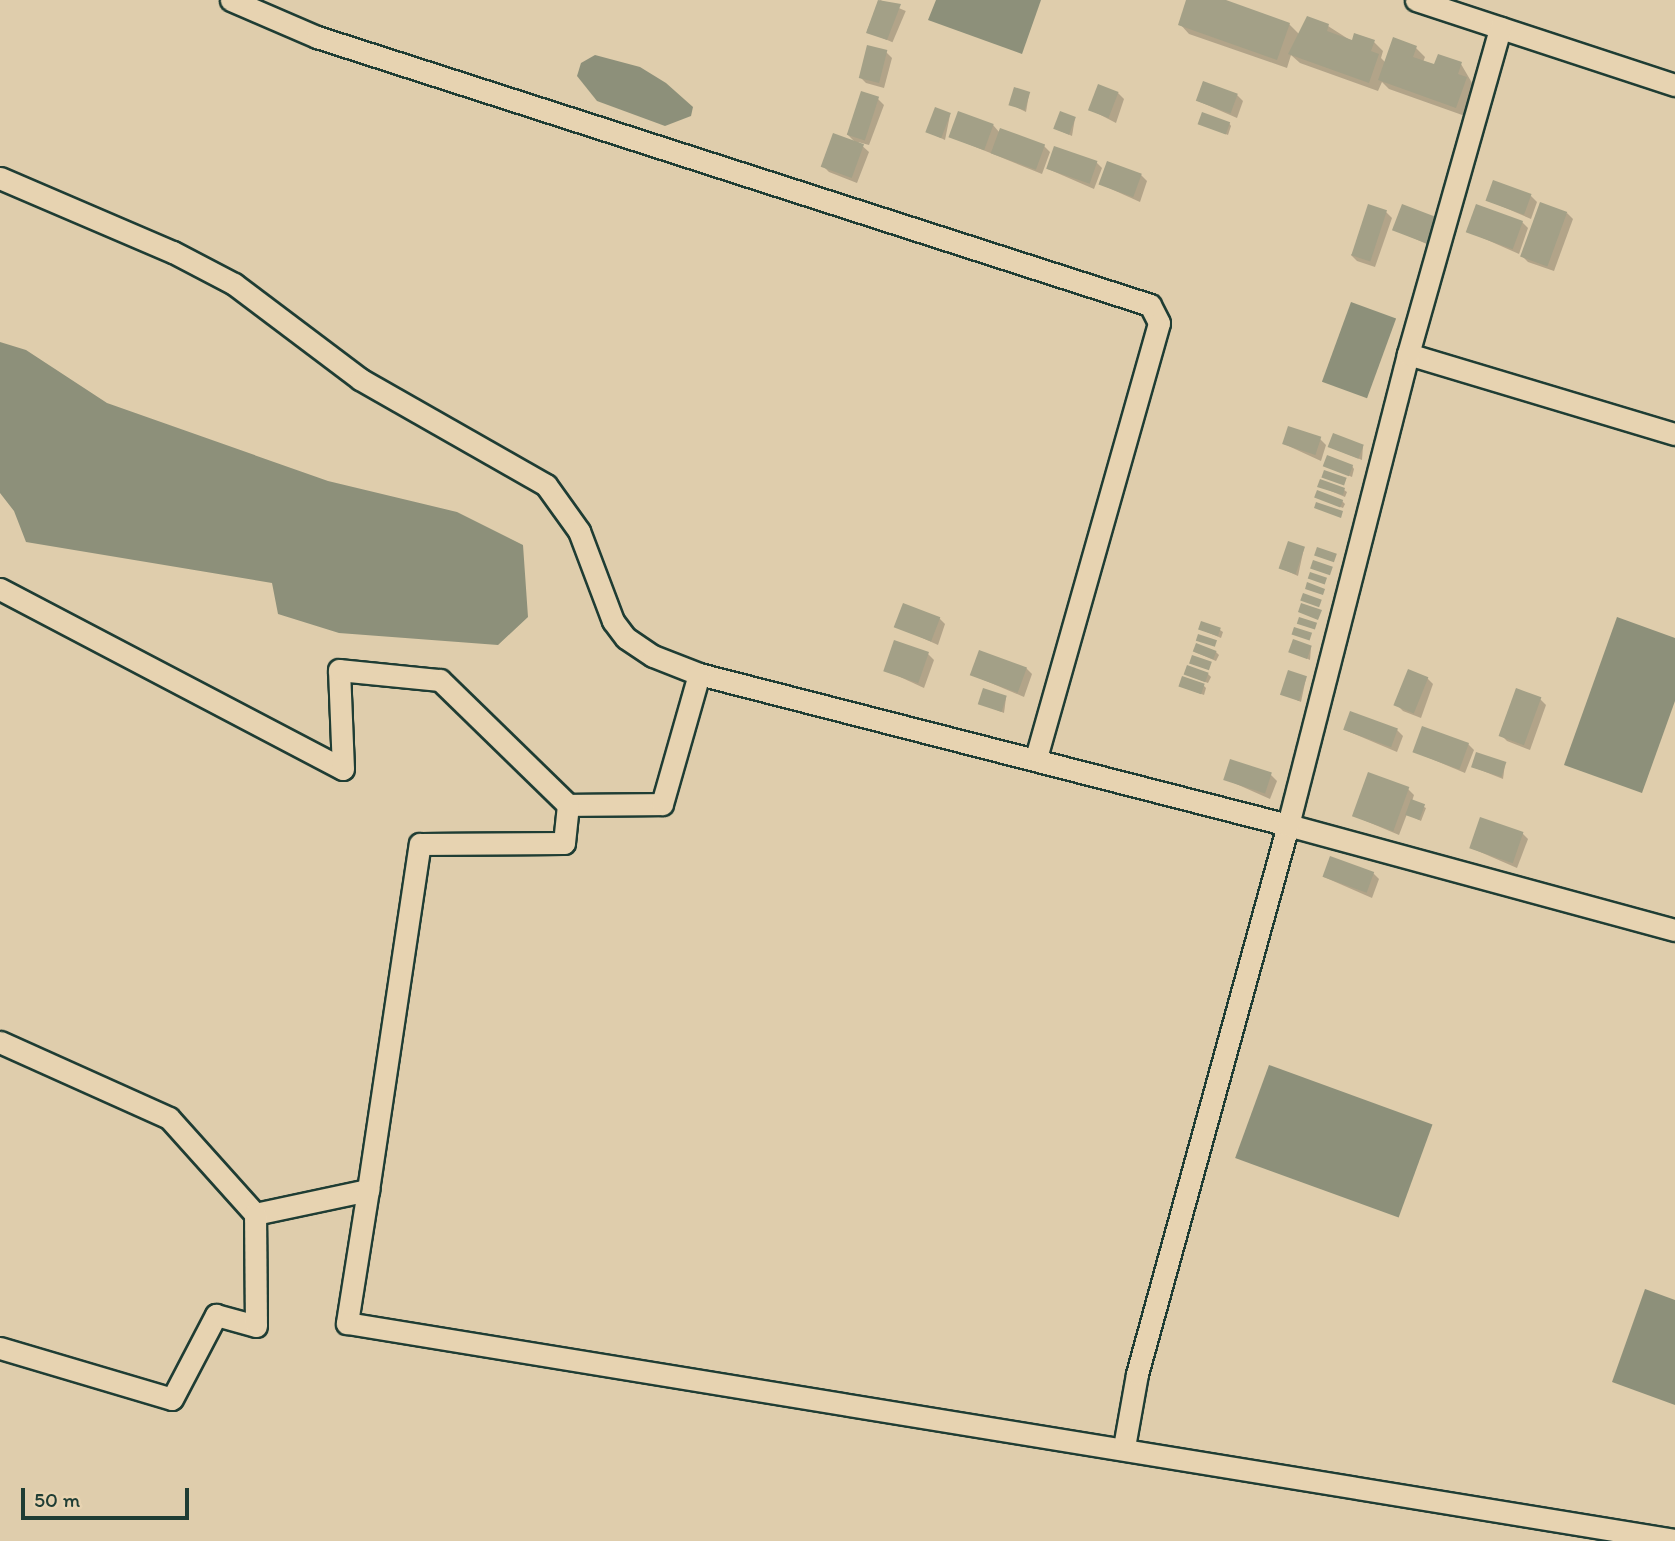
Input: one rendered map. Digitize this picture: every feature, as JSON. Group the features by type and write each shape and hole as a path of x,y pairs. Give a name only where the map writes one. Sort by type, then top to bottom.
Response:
{"street":[{"path":"231,0 317,37 1150,305 1159,323 1036,759"},
{"path":"1416,0 1675,85"},
{"path":"1124,1447 1137,1374 1288,825 1408,354 1500,28"},
{"path":"0,178 173,252 234,284 280,315 360,379 546,485 579,531 613,621 626,638 653,656 699,674 1288,825 1675,930"},
{"path":"1408,354 1675,434"},
{"path":"0,589 343,769 339,670 440,680 568,805 663,804 699,674"},
{"path":"568,805 564,843 420,844 347,1323 1124,1447 1675,1540"},
{"path":"0,1042 169,1118 255,1214 256,1326 216,1315 172,1399 0,1348"},
{"path":"255,1214 368,1190"}],"shaded area":[{"path":"936,0 1041,0 1022,54 928,20"},
{"path":"595,55 640,67 666,83 693,107 691,116 665,126 597,101 577,76 581,63"},
{"path":"1351,302 1396,318 1367,398 1322,382"},
{"path":"0,342 26,350 107,403 328,481 457,512 523,545 528,617 498,645 339,633 278,614 272,583 26,542 14,511 0,493"},
{"path":"1617,617 1675,638 1675,701 1642,793 1564,765"},
{"path":"1269,1065 1433,1125 1399,1218 1235,1158"},
{"path":"1645,1289 1675,1300 1675,1405 1612,1382"}],"building":[{"path":"878,0 901,4 887,40 866,33"},
{"path":"1186,0 1226,0 1290,23 1277,60 1178,25"},
{"path":"1307,16 1329,24 1327,31 1352,40 1354,33 1375,40 1371,51 1379,54 1369,83 1288,54"},
{"path":"1393,37 1417,46 1413,57 1434,64 1438,54 1462,62 1458,74 1467,77 1456,108 1378,80"},
{"path":"867,45 887,50 879,83 859,78"},
{"path":"1203,81 1238,94 1231,113 1196,101"},
{"path":"1098,84 1119,92 1109,118 1088,110"},
{"path":"1014,87 1030,92 1025,110 1008,105"},
{"path":"861,91 879,97 865,141 847,135"},
{"path":"935,107 951,113 941,138 925,132"},
{"path":"958,111 994,124 984,150 948,137"},
{"path":"1060,111 1076,117 1069,135 1053,129"},
{"path":"1202,112 1230,122 1226,134 1198,124"},
{"path":"1000,128 1045,144 1036,170 991,153"},
{"path":"833,133 864,144 852,178 821,167"},
{"path":"1054,146 1097,161 1090,184 1046,169"},
{"path":"1107,161 1142,174 1133,197 1098,184"},
{"path":"1493,180 1532,194 1524,215 1485,201"},
{"path":"1540,202 1567,212 1547,266 1520,257"},
{"path":"1368,204 1387,210 1370,262 1351,255"},
{"path":"1402,204 1439,218 1429,244 1392,230"},
{"path":"1476,204 1523,221 1513,249 1466,232"},
{"path":"1288,426 1321,437 1315,455 1282,444"},
{"path":"1333,433 1364,445 1358,459 1328,447"},
{"path":"1327,455 1353,465 1349,476 1323,466"},
{"path":"1324,470 1347,478 1344,485 1321,478"},
{"path":"1320,479 1345,488 1343,495 1317,487"},
{"path":"1317,490 1343,500 1340,508 1314,497"},
{"path":"1316,502 1343,511 1341,518 1314,508"},
{"path":"1288,541 1305,547 1296,574 1279,568"},
{"path":"1317,547 1337,554 1334,562 1314,556"},
{"path":"1313,560 1333,567 1330,575 1310,569"},
{"path":"1310,572 1327,578 1325,584 1308,579"},
{"path":"1307,582 1325,589 1323,595 1305,589"},
{"path":"1303,593 1322,600 1319,607 1300,601"},
{"path":"903,603 940,617 931,642 894,627"},
{"path":"1301,603 1322,610 1318,620 1298,612"},
{"path":"1299,617 1317,623 1315,630 1297,624"},
{"path":"1201,621 1221,628 1218,636 1198,630"},
{"path":"1294,627 1312,633 1310,640 1292,635"},
{"path":"1198,634 1217,640 1215,647 1196,641"},
{"path":"1293,639 1312,646 1307,659 1288,652"},
{"path":"894,640 929,652 918,683 883,671"},
{"path":"1196,643 1217,651 1213,659 1193,651"},
{"path":"979,650 1027,667 1018,693 970,675"},
{"path":"1192,655 1212,662 1209,670 1189,664"},
{"path":"1187,665 1209,673 1205,682 1184,674"},
{"path":"1408,669 1428,677 1414,713 1393,705"},
{"path":"1288,670 1307,676 1299,701 1280,695"},
{"path":"1182,676 1205,684 1201,694 1178,686"},
{"path":"983,688 1007,696 1002,712 978,704"},
{"path":"1516,688 1541,697 1524,745 1499,736"},
{"path":"1350,711 1398,728 1391,747 1343,730"},
{"path":"1422,726 1469,743 1459,769 1412,752"},
{"path":"1476,752 1506,762 1501,777 1471,767"},
{"path":"1230,759 1272,773 1265,794 1223,780"},
{"path":"1368,772 1409,787 1393,831 1352,816"},
{"path":"1411,799 1425,804 1419,820 1405,815"},
{"path":"1480,817 1523,832 1513,863 1469,848"},
{"path":"1330,856 1374,872 1367,893 1322,877"}]}
